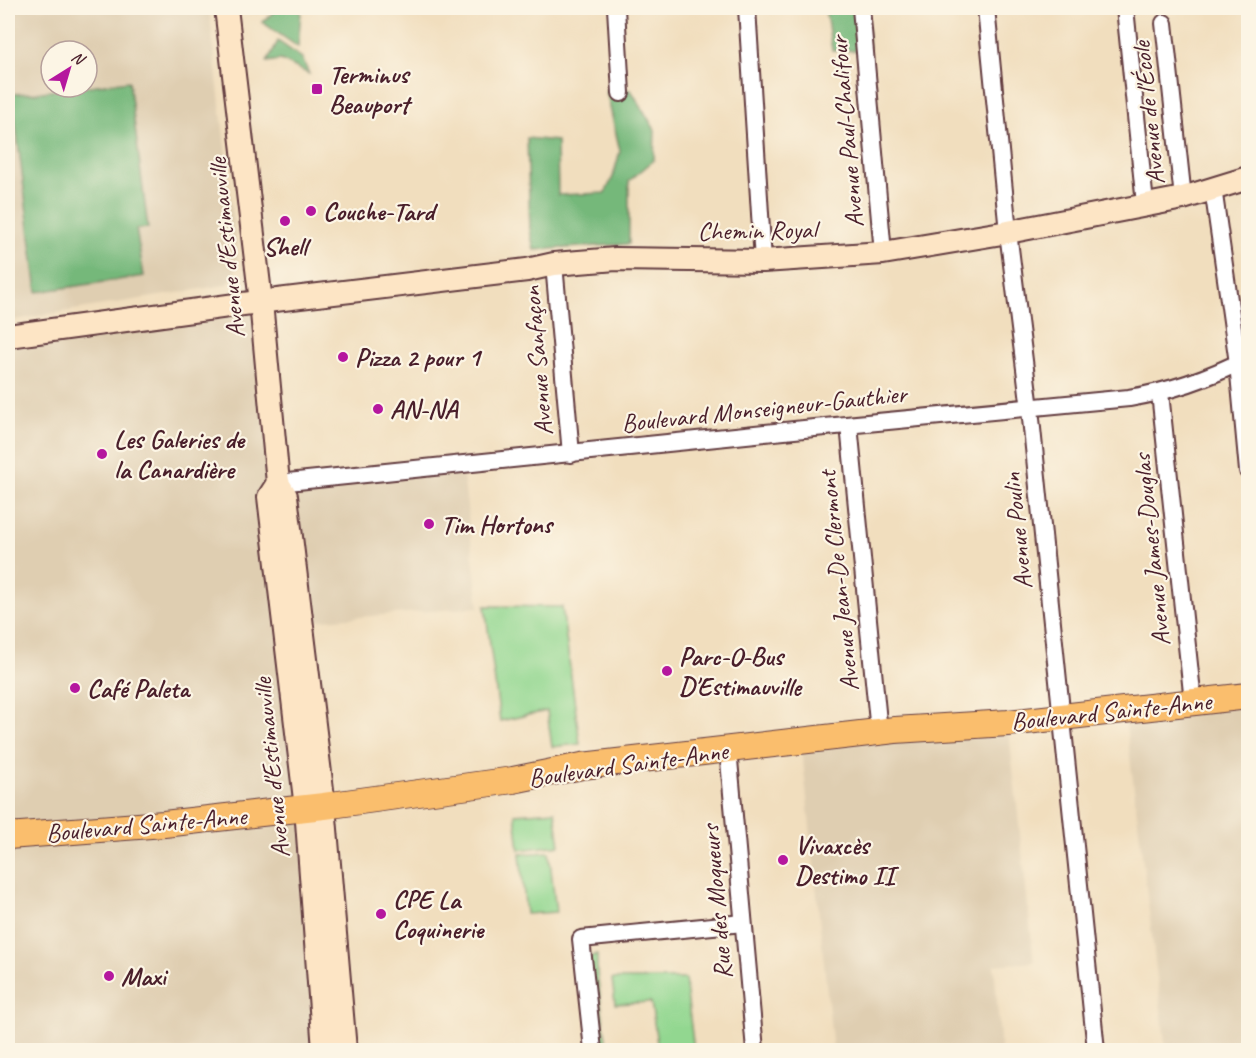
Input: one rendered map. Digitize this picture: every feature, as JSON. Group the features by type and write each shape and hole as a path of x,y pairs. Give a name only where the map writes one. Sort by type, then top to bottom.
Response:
{"main road":[{"name":"Avenue d'Estimauville","path":"226,8 261,302 278,483 269,497 315,807 345,1050"},
{"name":"Chemin Royal","path":"8,336 515,271 554,264 616,259 764,261 883,253 1008,232 1183,198 1248,178"},
{"name":"Boulevard Sainte-Anne","path":"8,836 164,824 315,807 513,780 582,766 728,749 879,732 1008,723 1248,696"},
{"name":"Avenue d'Estimauville","path":"315,807 324,1050"}],"street":[{"path":"616,8 621,93"},
{"path":"747,8 764,261"},
{"name":"Avenue Paul-Chalifour","path":"861,8 883,253"},
{"name":"Avenue Poulin","path":"986,8 1096,1050"},
{"path":"1125,8 1145,204"},
{"name":"Avenue de l'École","path":"1164,23 1183,198"},
{"path":"1213,188 1243,361 1248,471"},
{"name":"Avenue Sanfaçon","path":"554,264 571,454"},
{"name":"Boulevard Monseigneur-Gauthier","path":"278,483 1129,398 1160,393 1201,381 1243,361"},
{"name":"Avenue James-Douglas","path":"1160,393 1193,702"},
{"name":"Avenue Jean-De Clermont","path":"849,425 879,732"},
{"name":"Rue des Moqueurs","path":"728,749 755,1050"},
{"path":"593,1050 581,939 743,923"}],"shaded area":[{"path":"8,8 209,8 238,261 233,279 225,285 8,321"},
{"path":"261,302 279,483 462,465 479,607 300,622 345,1050 8,1050 8,336"},
{"path":"1248,696 1248,1050 1166,1050 1126,724 1128,709"},
{"path":"1008,723 1034,962 994,965 1001,1050 833,1050 801,741"}],"green space":[{"path":"279,8 297,8 301,12 298,47 262,22"},
{"path":"825,8 867,8 869,51 832,50"},
{"path":"278,41 302,58 309,74 281,60 267,62"},
{"path":"129,81 148,228 136,229 144,276 37,292 12,94 39,92 39,99 99,99 99,85"},
{"path":"606,90 631,90 655,130 654,160 629,181 629,244 534,250 530,230 527,138 557,141 558,195 605,193 613,177 620,151"},
{"path":"485,606 562,607 580,744 552,747 547,711 500,721"},
{"path":"555,811 560,845 519,850 515,814"},
{"path":"549,852 556,912 526,914 520,854"},
{"path":"597,954 597,973 606,1040 601,1045 590,957"},
{"path":"612,979 685,979 694,1050 658,1050 651,1002 615,1004"}],"place":[{"name":"Terminus Beauport","path":"317,89"},
{"name":"Couche-Tard","path":"311,211"},
{"name":"Shell","path":"285,221"},
{"name":"Pizza 2 pour 1","path":"343,357"},
{"name":"AN-NA","path":"378,409"},
{"name":"Les Galeries de la Canardière","path":"102,454"},
{"name":"Tim Hortons","path":"429,524"},
{"name":"Parc-O-Bus D'Estimauville","path":"667,671"},
{"name":"Café Paleta","path":"75,688"},
{"name":"Vivaxcès Destimo II","path":"783,860"},
{"name":"CPE La Coquinerie","path":"381,914"},
{"name":"Maxi","path":"109,976"}]}
